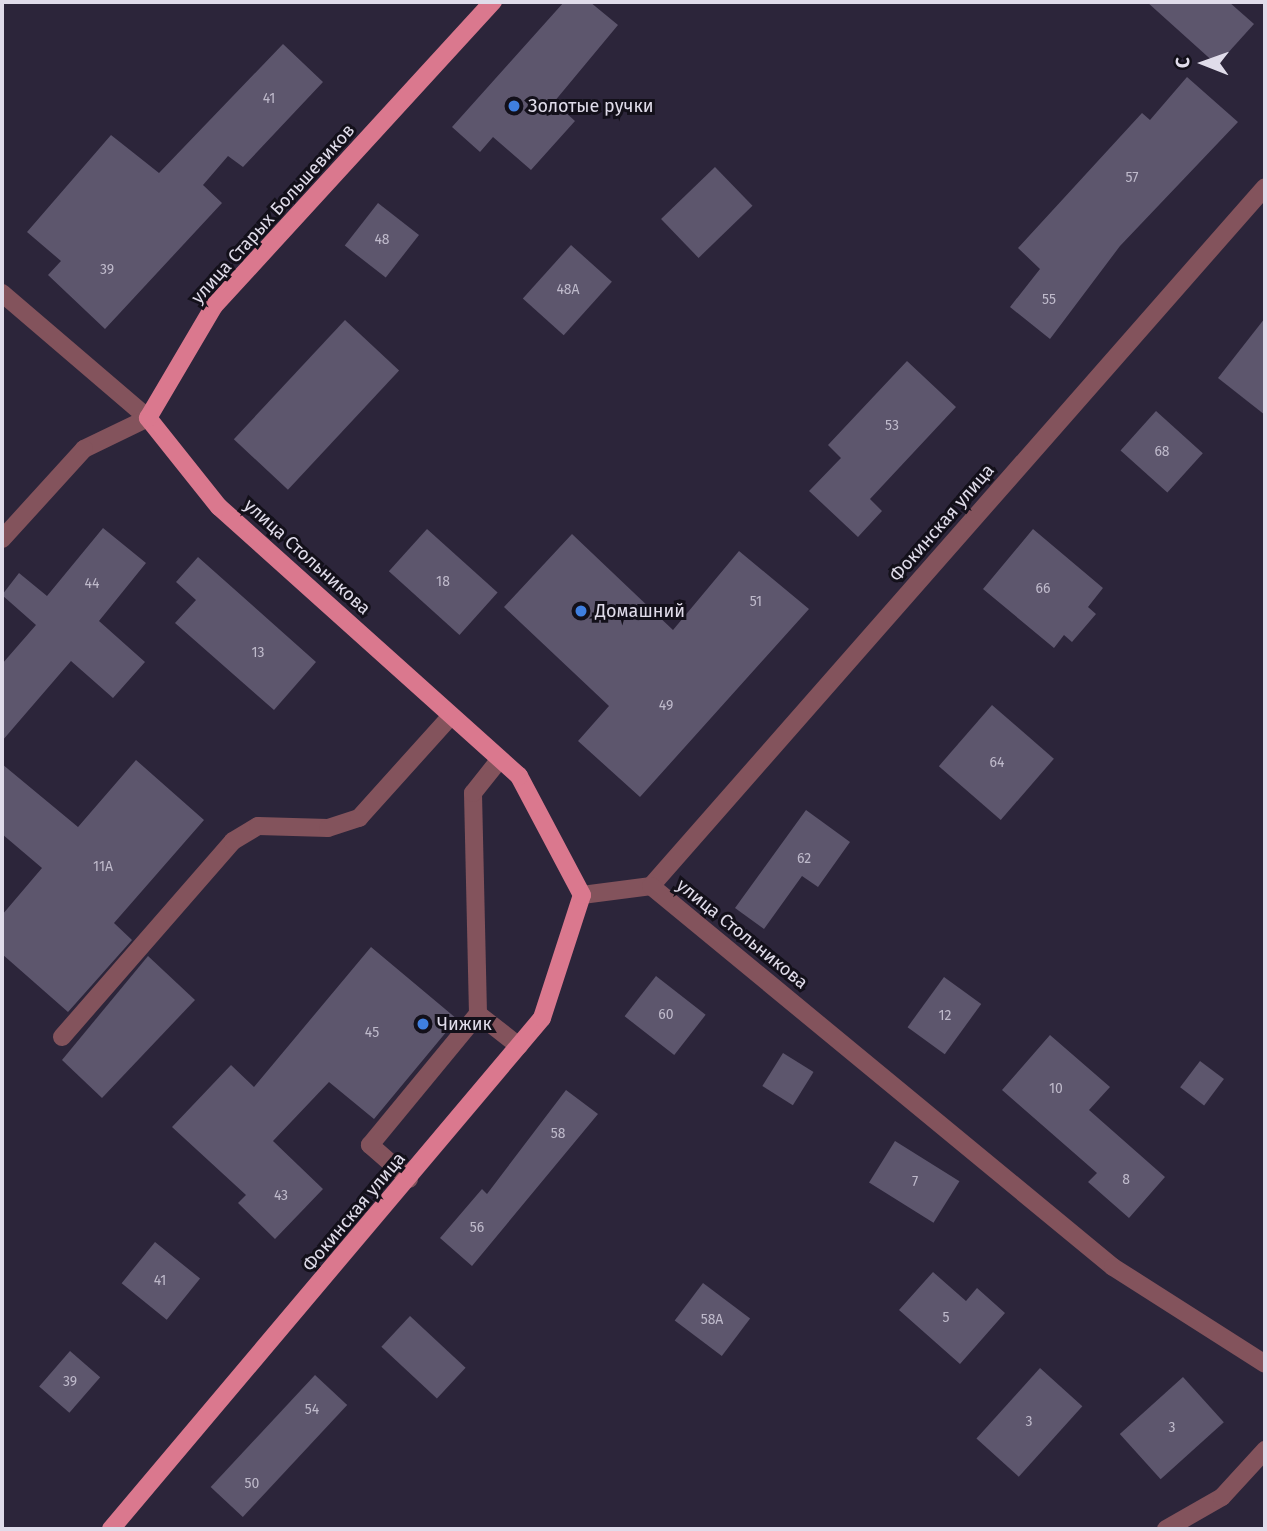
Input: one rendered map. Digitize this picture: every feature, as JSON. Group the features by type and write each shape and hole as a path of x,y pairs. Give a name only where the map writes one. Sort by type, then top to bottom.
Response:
{"main road":[{"name":"улица Старых Большевиков","path":"148,418 214,306 493,2"},
{"name":"улица Стольникова","path":"148,418 219,507 519,776 582,895"},
{"name":"Фокинская улица","path":"111,1529 409,1180 542,1018 582,895"}],"street":[{"name":"Фокинская улица","path":"651,886 1265,187"},
{"name":"улица Стольникова","path":"2,293 148,418"},
{"path":"2,539 84,449 148,418"},
{"path":"62,1037 233,841 258,825 328,828 359,818 451,716"},
{"path":"409,1180 370,1145 478,1014 473,793 500,759"},
{"name":"улица Стольникова","path":"582,895 651,886 1113,1268 1265,1364"},
{"path":"478,1014 519,1046"},
{"path":"1166,1529 1222,1497 1265,1450"}],"building":[{"path":"564,2 590,2 618,25 554,102 575,121 531,170 493,137 480,152 452,127"},
{"path":"1147,2 1229,2 1254,24 1217,65"},
{"path":"283,44 323,82 243,167 228,156 203,185 222,203 105,329 48,275 61,261 27,232 111,135 159,173"},
{"path":"1187,77 1238,122 1120,246 1050,339 1010,307 1040,269 1018,248 1142,113 1150,120"},
{"path":"715,167 753,206 699,258 661,219"},
{"path":"378,203 419,235 386,278 345,246"},
{"path":"571,245 612,282 564,335 523,299"},
{"path":"1265,318 1265,415 1218,378"},
{"path":"345,320 399,370 288,490 234,439"},
{"path":"907,361 956,407 870,499 882,511 858,537 809,491 841,458 828,445"},
{"path":"1156,411 1203,453 1167,493 1121,450"},
{"path":"103,528 146,563 99,621 145,662 113,698 71,661 2,741 2,664 36,625 2,595 19,573 47,596"},
{"path":"427,529 498,593 459,635 389,571"},
{"path":"1033,529 1103,588 1088,607 1096,614 1072,642 1064,635 1054,648 983,589"},
{"path":"572,534 673,630 739,551 809,609 640,797 578,741 609,706 504,607"},
{"path":"198,557 316,662 274,710 175,623 196,600 176,582"},
{"path":"992,705 1054,759 1001,820 939,766"},
{"path":"136,760 204,820 114,923 132,940 68,1012 2,954 2,915 42,868 2,834 2,764 78,827"},
{"path":"806,810 850,842 818,887 802,876 764,929 735,908"},
{"path":"371,947 457,1019 374,1119 329,1082 273,1141 323,1189 275,1239 238,1203 246,1195 172,1127 231,1065 254,1087"},
{"path":"148,956 195,1000 102,1098 62,1060"},
{"path":"656,976 706,1015 674,1055 625,1016"},
{"path":"944,977 981,1004 945,1054 908,1027"},
{"path":"1050,1035 1110,1087 1089,1110 1165,1177 1129,1218 1088,1182 1097,1173 1002,1090"},
{"path":"783,1053 814,1072 793,1105 762,1086"},
{"path":"1200,1061 1224,1079 1204,1105 1180,1087"},
{"path":"566,1090 598,1114 472,1266 440,1238 482,1189 487,1194"},
{"path":"895,1141 959,1181 933,1223 869,1183"},
{"path":"155,1242 200,1279 167,1320 122,1283"},
{"path":"933,1272 966,1301 977,1288 1005,1313 960,1364 899,1310"},
{"path":"703,1283 750,1319 722,1356 675,1321"},
{"path":"410,1316 466,1368 437,1399 381,1347"},
{"path":"70,1351 100,1377 69,1413 39,1386"},
{"path":"1040,1368 1082,1406 1019,1477 976,1439"},
{"path":"315,1375 347,1405 243,1517 211,1487"},
{"path":"1183,1377 1224,1422 1161,1479 1120,1434"}],"place":[{"name":"Золотые ручки","path":"514,106"},
{"name":"Домашний","path":"581,611"},
{"name":"Чижик","path":"423,1024"}]}
